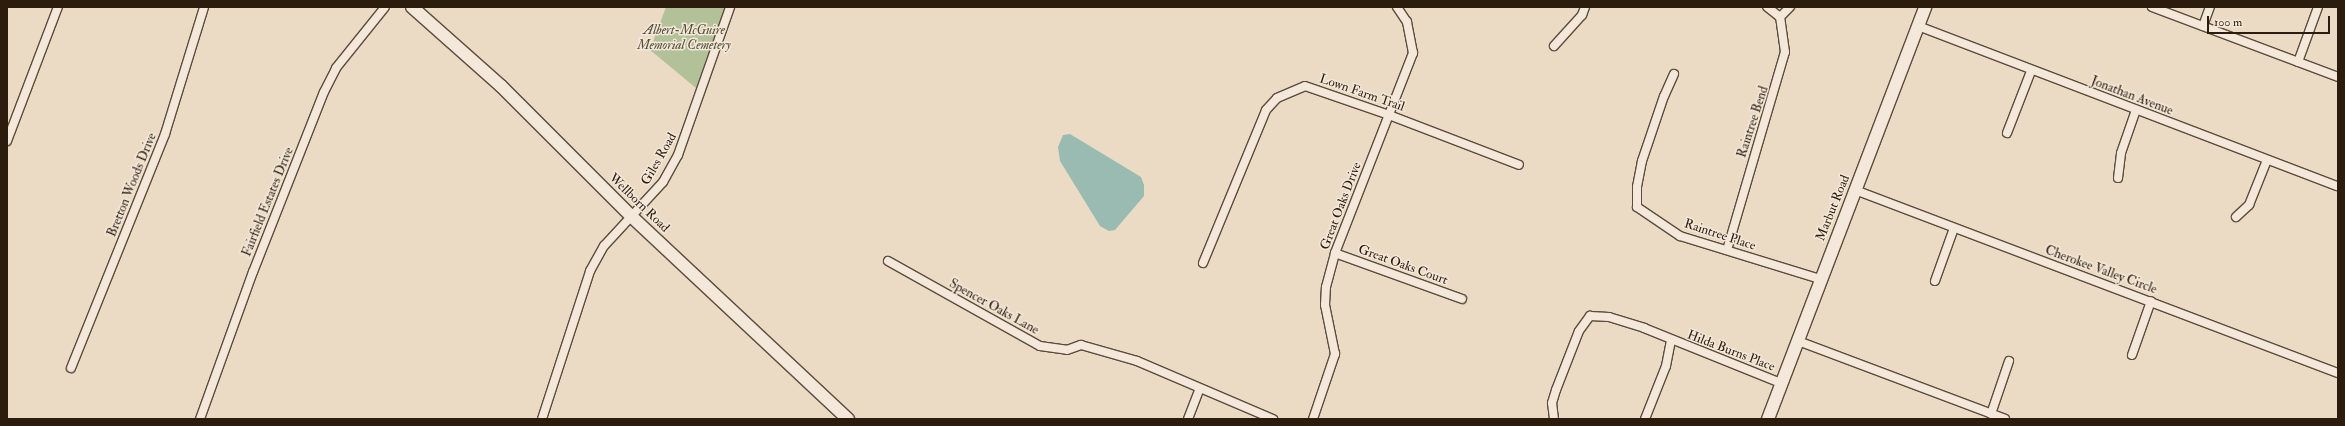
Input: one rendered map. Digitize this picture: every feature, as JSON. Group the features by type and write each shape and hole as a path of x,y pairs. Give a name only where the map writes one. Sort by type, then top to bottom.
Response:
{"street":[{"path":"7,141 58,7"},
{"name":"Bretton Woods Drive","path":"71,368 165,134 204,7"},
{"name":"Fairfield Estates Drive","path":"200,419 253,272 324,92 336,68 385,7"},
{"name":"Wellborn Road","path":"412,7 501,86 632,217 848,419"},
{"name":"Giles Road","path":"542,419 590,271 604,246 663,182 678,155 730,7"},
{"name":"Great Oaks Drive","path":"1314,419 1335,354 1325,299 1326,287 1336,253 1413,52 1407,22 1397,7"},
{"path":"1554,46 1582,15 1585,7"},
{"path":"1767,7 1780,17 1790,7"},
{"name":"Marbut Road","path":"1768,419 1820,279 1925,7"},
{"path":"2152,7 2338,77"},
{"path":"2203,26 2210,7"},
{"path":"2298,62 2318,7"},
{"name":"Raintree Bend","path":"1727,250 1781,73 1785,52 1780,17"},
{"name":"Jonathan Avenue","path":"1918,26 2031,71 2338,186"},
{"path":"2007,133 2031,71"},
{"name":"Raintree Place","path":"1674,74 1664,96 1642,161 1637,187 1637,207 1680,236 1820,279"},
{"name":"Lown Farm Trail","path":"1203,263 1266,110 1277,98 1304,86 1323,90 1389,114 1519,165"},
{"path":"2118,178 2121,153 2136,110"},
{"path":"2236,217 2249,205 2267,160"},
{"name":"Cherokee Valley Circle","path":"1855,190 2338,373"},
{"path":"1935,281 1954,228"},
{"name":"Great Oaks Court","path":"1336,253 1462,300"},
{"name":"Spencer Oaks Lane","path":"888,261 1040,346 1067,350 1081,345 1137,361 1199,390 1273,419"},
{"path":"2132,355 2151,301"},
{"name":"Hilda Burns Place","path":"1554,419 1552,403 1556,390 1579,331 1590,316 1609,317 1644,328 1671,341 1781,383"},
{"name":"Hilda Burns Place","path":"1645,419 1666,366 1671,341"},
{"path":"1798,341 2005,419"},
{"path":"1991,414 2009,361"},
{"path":"1188,419 1199,390"}],"green space":[{"name":"Albert-McGuire Memorial Cemetery","path":"666,7 726,7 696,88 650,50"}],"water":[{"path":"1070,134 1141,177 1144,185 1144,196 1115,230 1109,231 1100,226 1060,161 1058,147 1063,135"}]}
